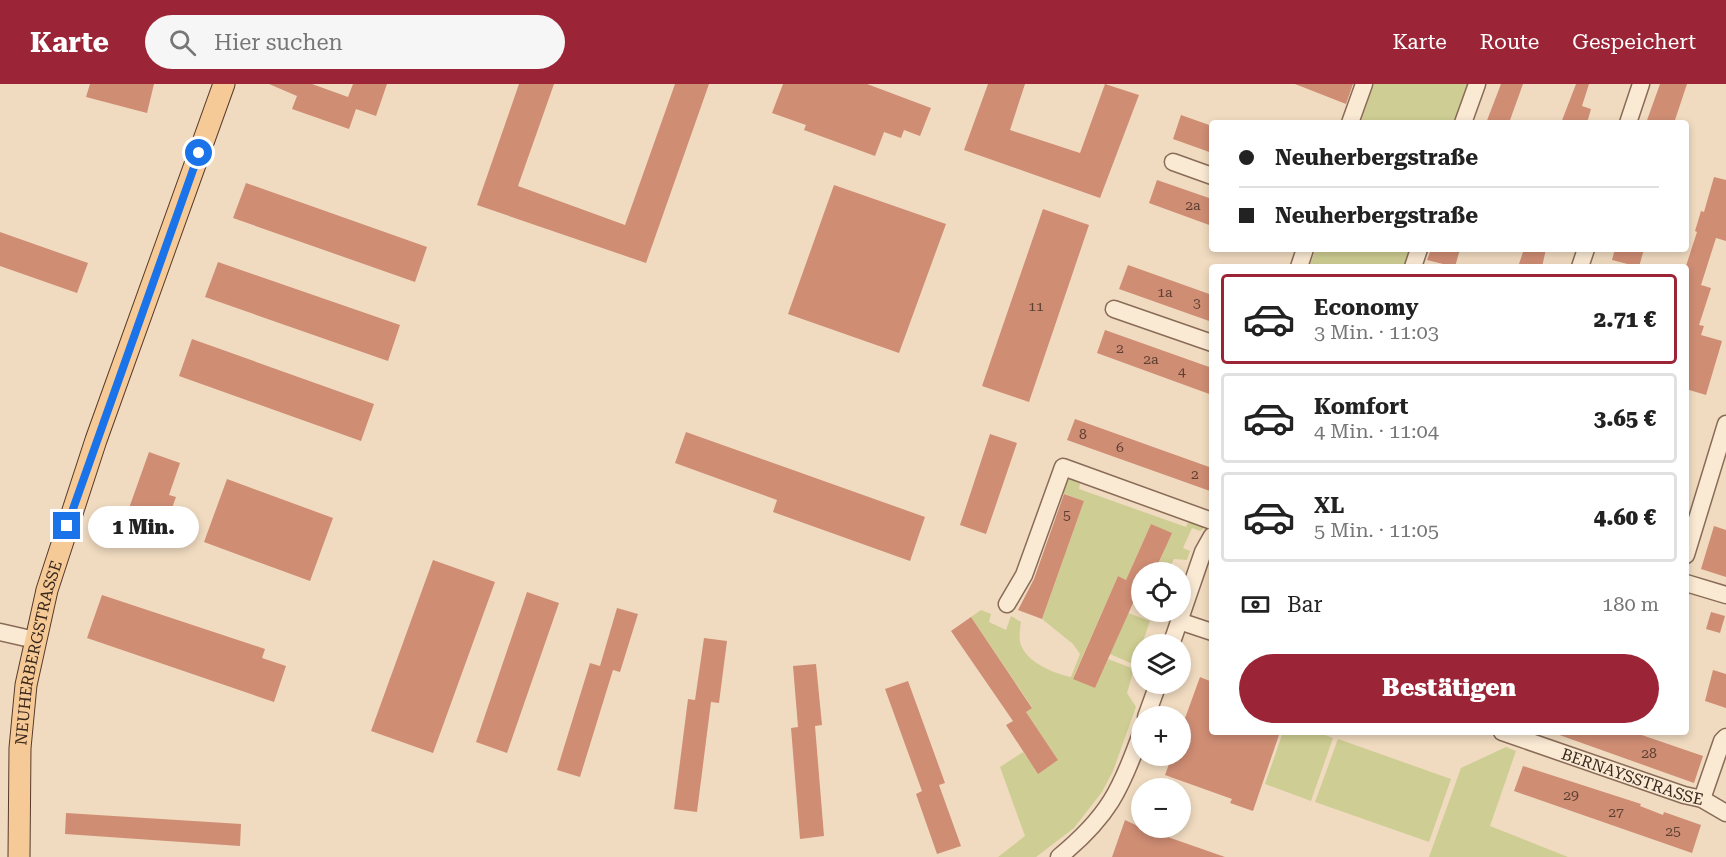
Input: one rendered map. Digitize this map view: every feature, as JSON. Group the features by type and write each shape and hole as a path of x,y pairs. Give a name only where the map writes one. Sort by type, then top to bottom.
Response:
{"main road":[{"name":"NEUHERBERGSTRASSE","path":"19,857 20,748 26,685 35,640 71,515 224,84"}],"street":[{"path":"1351,120 1364,84"},
{"path":"1464,120 1477,84"},
{"path":"1629,120 1641,84"},
{"path":"1173,162 1209,175"},
{"path":"1114,309 1209,342"},
{"path":"1689,545 1726,424"},
{"path":"1007,604 1024,575 1063,467 1209,520"},
{"path":"1191,586 1209,541"},
{"path":"1689,584 1726,595"},
{"path":"1182,622 1209,631"},
{"path":"0,633 35,640"},
{"name":"BERNAYSSTRASSE","path":"1511,735 1684,795 1702,799 1726,813"},
{"path":"1702,799 1722,741 1726,737"},
{"path":"1059,857 1081,839 1112,802 1125,779 1131,762"}],"shaded area":[{"path":"1374,84 1469,84 1457,120 1361,120"},
{"path":"1315,252 1411,252 1406,264 1310,264"},
{"path":"1069,478 1081,478 1079,489 1186,527 1190,518 1202,523 1204,528 1200,531 1192,528 1183,548 1190,551 1187,560 1174,559 1172,562 1159,562 1171,533 1151,524 1134,562 1131,562 1131,569 1126,580 1118,576 1073,678 1095,688 1108,659 1131,668 1127,693 1135,706 1131,706 1131,721 1113,771 1102,792 1074,828 1036,857 998,857 1025,836 1000,767 1023,752 1038,773 1058,760 1026,712 1032,707 971,617 981,610 991,614 989,622 1006,630 1011,616 1021,622 1020,642 1028,655 1041,666 1071,677 1080,654 1073,644 1042,619 1084,501 1060,492"},
{"path":"1128,613 1131,614 1131,622 1150,622 1146,634 1131,634 1131,663 1110,654"},
{"path":"1282,735 1325,735 1333,738 1311,801 1265,784"},
{"path":"1338,739 1451,779 1429,842 1315,802"},
{"path":"1506,747 1516,751 1490,826 1568,857 1429,857 1461,768"}],"building":[{"path":"90,84 154,84 147,113 86,97"},
{"path":"269,84 312,84 348,97 353,84 387,84 376,116 356,109 349,129 292,109 297,96"},
{"path":"519,84 554,84 518,186 625,225 675,84 709,84 646,263 477,205"},
{"path":"783,84 867,84 931,108 920,136 904,130 901,138 884,132 875,156 804,130 806,125 772,113"},
{"path":"988,84 1025,84 1010,130 1080,153 1105,84 1139,95 1100,198 964,150"},
{"path":"1295,84 1353,84 1346,104"},
{"path":"1501,84 1523,84 1510,120 1487,120"},
{"path":"1576,84 1589,84 1582,106 1591,109 1588,120 1562,120"},
{"path":"1660,84 1687,84 1675,120 1647,120"},
{"path":"1181,115 1209,125 1209,152 1173,139"},
{"path":"1714,177 1726,180 1726,241 1716,238 1701,285 1711,288 1699,325 1704,326 1701,335 1722,341 1706,395 1689,390 1689,264 1687,264 1701,211 1704,212"},
{"path":"1157,180 1209,198 1209,225 1149,203"},
{"path":"246,183 427,247 415,282 233,218"},
{"path":"834,185 946,224 899,353 788,314"},
{"path":"1043,209 1089,225 1029,402 982,386"},
{"path":"0,232 88,263 77,293 0,266"},
{"path":"1430,252 1459,252 1456,264 1427,260"},
{"path":"1523,252 1545,252 1543,264 1519,264"},
{"path":"1614,252 1643,252 1640,264 1612,260"},
{"path":"218,262 400,325 388,361 205,297"},
{"path":"1128,265 1209,294 1209,321 1119,289"},
{"path":"1105,330 1209,367 1209,394 1097,353"},
{"path":"192,339 374,404 361,441 179,376"},
{"path":"1075,419 1209,467 1209,491 1067,440"},
{"path":"686,432 925,517 910,561 773,512 777,500 675,463"},
{"path":"990,434 1017,443 986,534 960,525"},
{"path":"149,452 180,463 169,495 176,497 164,530 156,527 153,536 123,525"},
{"path":"227,479 333,518 310,581 204,542"},
{"path":"1064,494 1084,501 1042,619 1018,610 1034,579"},
{"path":"1151,524 1172,533 1159,562 1134,562"},
{"path":"1714,526 1726,530 1726,577 1701,569"},
{"path":"433,560 495,582 433,753 371,731"},
{"path":"1131,569 1131,608 1095,688 1073,679 1118,576 1126,580"},
{"path":"527,592 559,603 507,753 476,742"},
{"path":"102,595 265,649 262,658 286,666 274,702 87,638"},
{"path":"617,608 638,614 620,672 613,670 580,777 557,770 590,663 600,666"},
{"path":"1711,612 1725,616 1720,633 1706,629"},
{"path":"971,617 1032,708 1026,712 1058,760 1038,774 1006,725 1013,721 951,631"},
{"path":"704,638 727,641 719,703 711,702 697,812 674,809 688,699 695,700"},
{"path":"816,664 822,725 815,726 824,836 800,839 791,728 798,727 793,666"},
{"path":"1713,670 1726,674 1726,708 1705,701"},
{"path":"1200,677 1209,681 1209,735 1279,735 1253,811 1230,803 1232,799 1191,784 1191,778 1173,778 1165,775 1168,766 1191,766 1189,706"},
{"path":"908,681 945,783 939,785 961,846 937,854 916,794 922,791 885,689"},
{"path":"1559,735 1642,735 1703,756 1694,783"},
{"path":"1523,766 1641,804 1640,806 1663,815 1664,812 1701,825 1692,853 1514,791"},
{"path":"66,813 241,824 240,846 65,834"},
{"path":"1125,820 1131,823 1131,838 1171,838 1225,857 1112,857"}],"route":[{"path":"67,526 199,153"}]}
